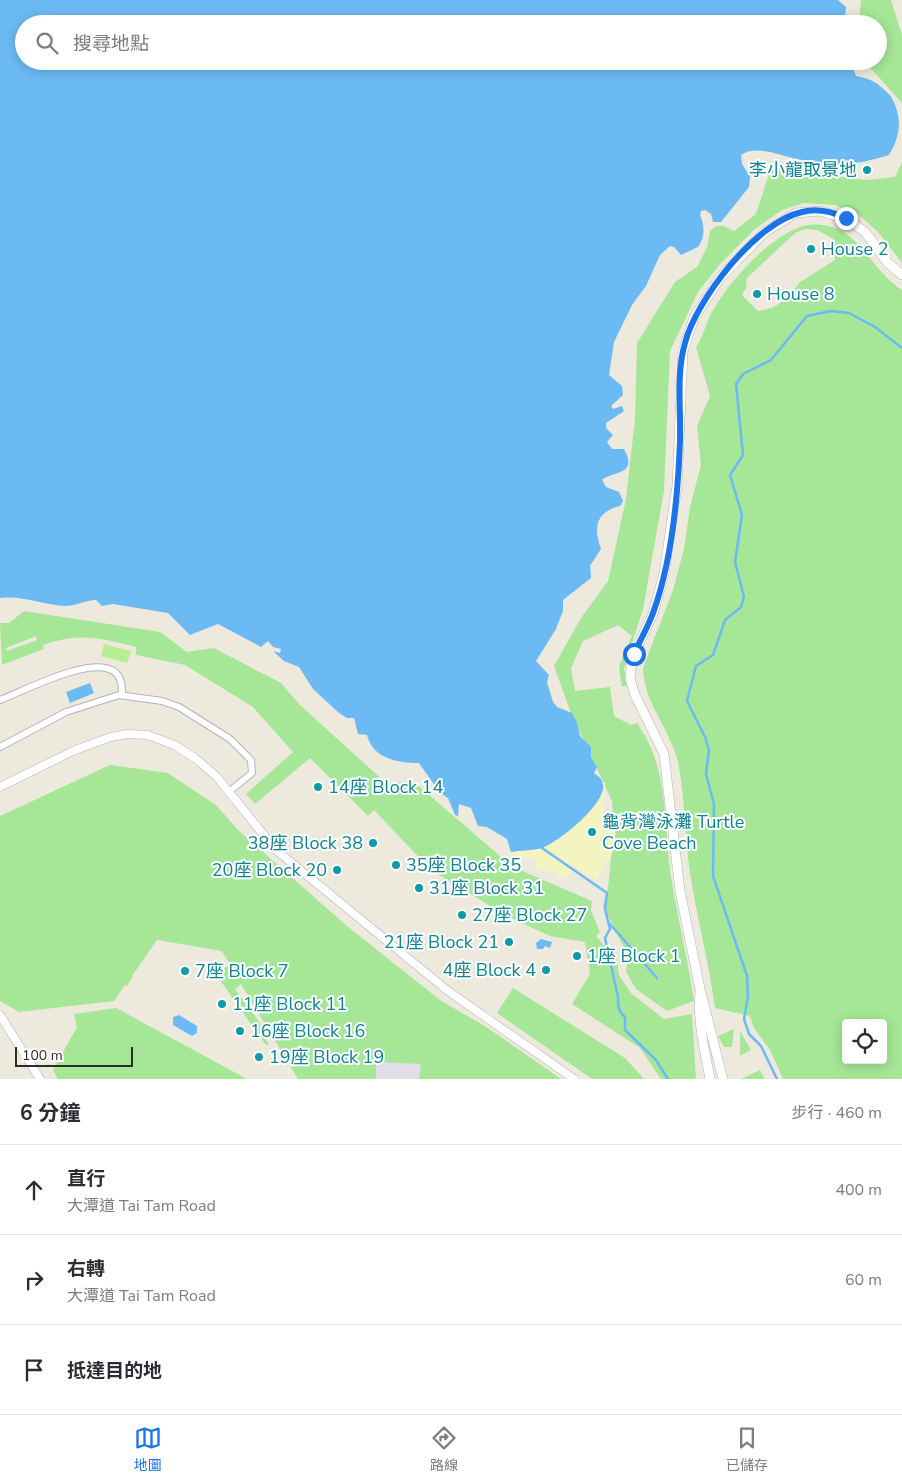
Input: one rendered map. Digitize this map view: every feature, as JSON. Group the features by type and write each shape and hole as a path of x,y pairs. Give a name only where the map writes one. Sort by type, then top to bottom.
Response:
{"main road":[{"path":"723,1079 700,989 680,890 664,754 632,690 630,672 634,654 653,614 664,574 677,486 681,365 685,342 703,301 727,270 772,226 800,212 810,210 832,213 854,223 872,239 887,262 902,274"},
{"path":"700,989 699,1003 710,1079"}],"street":[{"path":"0,700 78,669 95,666 106,668 117,674 121,681 122,695"},
{"path":"0,747 66,712 122,695 162,701 179,707 230,739 251,760 252,772 230,791"},
{"path":"0,787 94,742 111,737 134,734 154,737 181,748 201,762 230,791 276,850 448,991 574,1079"},
{"path":"0,1014 40,1079"}],"shaded area":[{"path":"396,1048 434,1062 438,1079 346,1079"}],"green space":[{"path":"861,0 891,0 902,35 902,103 872,70 887,70 887,15 860,15"},
{"path":"902,162 902,263 878,232 859,215 835,205 804,203 782,210 755,229 721,263 698,292 670,351 664,491 643,609 624,669 628,685 622,687 619,666 632,636 618,625 583,641 571,668 575,691 610,687 614,716 631,725 637,723 648,741 655,759 663,797 671,877 694,1001 667,1011 636,989 626,972 628,955 603,906 608,888 614,829 612,801 571,713 554,666 581,618 608,581 626,499 635,419 637,343 675,282 697,267 707,247 710,231 716,226 724,226 734,231 756,214 769,174 774,169 868,180 895,177"},
{"path":"807,225 824,225 838,230 850,237 861,247 890,281 902,290 902,1079 783,1079 770,1050 754,1028 750,1016 715,1008 690,873 679,767 676,754 644,681 643,668 673,590 684,549 690,507 701,465 697,426 710,396 696,347 712,312 729,286 753,260 780,238","holes":["805,229 817,230 835,240 835,260 800,282 787,299 772,308 758,311 742,295 746,288 747,278 795,233"]},
{"path":"24,611 160,632 187,652 214,648 281,683 300,705 386,783 414,782 513,867 592,901 591,910 600,932 596,936 617,960 619,975 631,993 664,1019 692,1014 696,1079 661,1079 640,1048 572,1004 590,974 585,942 550,936 507,916 431,870 374,810 368,816 310,758 255,804 246,794 293,752 253,707 185,665 136,655 136,647 101,639 79,638 56,641 43,645 44,649 2,665 0,623 9,623","holes":["36,636 37,640 7,651 6,648"]},
{"path":"104,644 131,651 127,663 101,656"},
{"path":"110,765 168,773 216,805 237,829 347,926 440,1000 488,1028 561,1079 419,1079 421,1064 376,1062 376,1079 298,1079 241,984 235,989 260,1023 262,1035 269,1044 266,1045 210,966 215,962 221,971 230,964 222,951 157,940 127,986 125,985 114,1001 19,1012 0,1001 0,816"},
{"path":"513,988 625,1058 644,1079 592,1079 497,1013"},
{"path":"116,1008 247,1079 58,1079 53,1070 77,1027 74,1014"},
{"path":"734,1029 732,1047 724,1047 718,1036"},
{"path":"740,1031 751,1050 740,1056"},
{"path":"760,1070 765,1079 741,1079"}],"sand":[{"name":"龜背灣泳灘 Turtle Cove Beach","path":"602,781 605,783 603,827 616,829 613,851 596,881 571,865 569,876 558,877 558,873 535,869 536,859 518,856 512,860 511,852 542,848 570,830 598,799 602,790"}],"water":[{"path":"0,0 838,0 846,7 845,15 15,15 15,70 854,70 856,76 874,82 890,95 897,110 899,124 896,139 889,155 865,161 839,164 802,160 761,151 747,152 741,155 742,164 750,177 749,187 721,222 713,222 711,214 705,210 701,211 700,215 704,232 698,247 681,255 674,247 670,246 660,255 646,286 632,305 614,342 609,375 622,386 623,395 611,406 613,409 622,406 624,411 606,423 606,428 613,435 607,442 612,449 624,449 628,458 628,464 622,471 602,480 606,487 619,492 623,501 620,506 601,516 598,522 597,534 601,549 590,566 591,578 563,600 563,611 556,629 536,661 549,675 547,682 553,702 557,707 572,713 580,736 591,747 591,757 597,767 594,773 603,783 602,793 590,812 559,838 542,848 511,852 507,839 487,827 478,826 471,808 459,804 458,816 455,815 448,798 440,793 419,763 387,758 375,750 367,735 358,734 354,718 347,718 339,713 313,689 299,667 284,661 273,651 280,653 281,649 273,647 268,641 261,647 218,624 190,635 168,613 113,604 102,606 96,600 66,606 17,598 0,598"},
{"path":"90,683 94,693 70,703 66,692"},
{"path":"541,939 552,942 550,948 545,946 543,949 537,949 536,943"},
{"path":"179,1015 197,1026 197,1033 192,1036 173,1025 173,1017"}],"waterway":[{"path":"777,1079 761,1046 749,1034 744,1019 748,996 747,976 713,876 714,804 706,774 709,750 705,737 687,701 696,666 713,655 725,620 741,607 744,597 735,562 742,515 730,475 743,455 736,384 743,374 771,360 807,316 831,311 849,313 875,327 902,348"},
{"path":"542,848 607,893 605,909 610,929 605,938 619,1008 625,1017 625,1030 656,1060 668,1079"},
{"path":"609,923 657,978"}],"place":[{"name":"李小龍取景地","path":"867,170"},
{"name":"House 2","path":"811,249"},
{"name":"House 8","path":"757,294"},
{"name":"14座 Block 14","path":"318,787"},
{"name":"龜背灣泳灘 Turtle Cove Beach","path":"592,832"},
{"name":"38座 Block 38","path":"373,843"},
{"name":"35座 Block 35","path":"396,865"},
{"name":"20座 Block 20","path":"337,870"},
{"name":"31座 Block 31","path":"419,888"},
{"name":"27座 Block 27","path":"462,915"},
{"name":"21座 Block 21","path":"509,942"},
{"name":"1座 Block 1","path":"577,956"},
{"name":"4座 Block 4","path":"546,970"},
{"name":"7座 Block 7","path":"185,971"},
{"name":"11座 Block 11","path":"222,1004"},
{"name":"16座 Block 16","path":"240,1031"},
{"name":"19座 Block 19","path":"259,1057"}],"route":[{"path":"634,654 653,614 664,574 677,486 682,357 685,342 694,318 703,301 727,270 750,245 779,222 796,213 810,210 832,213 846,218"}]}
